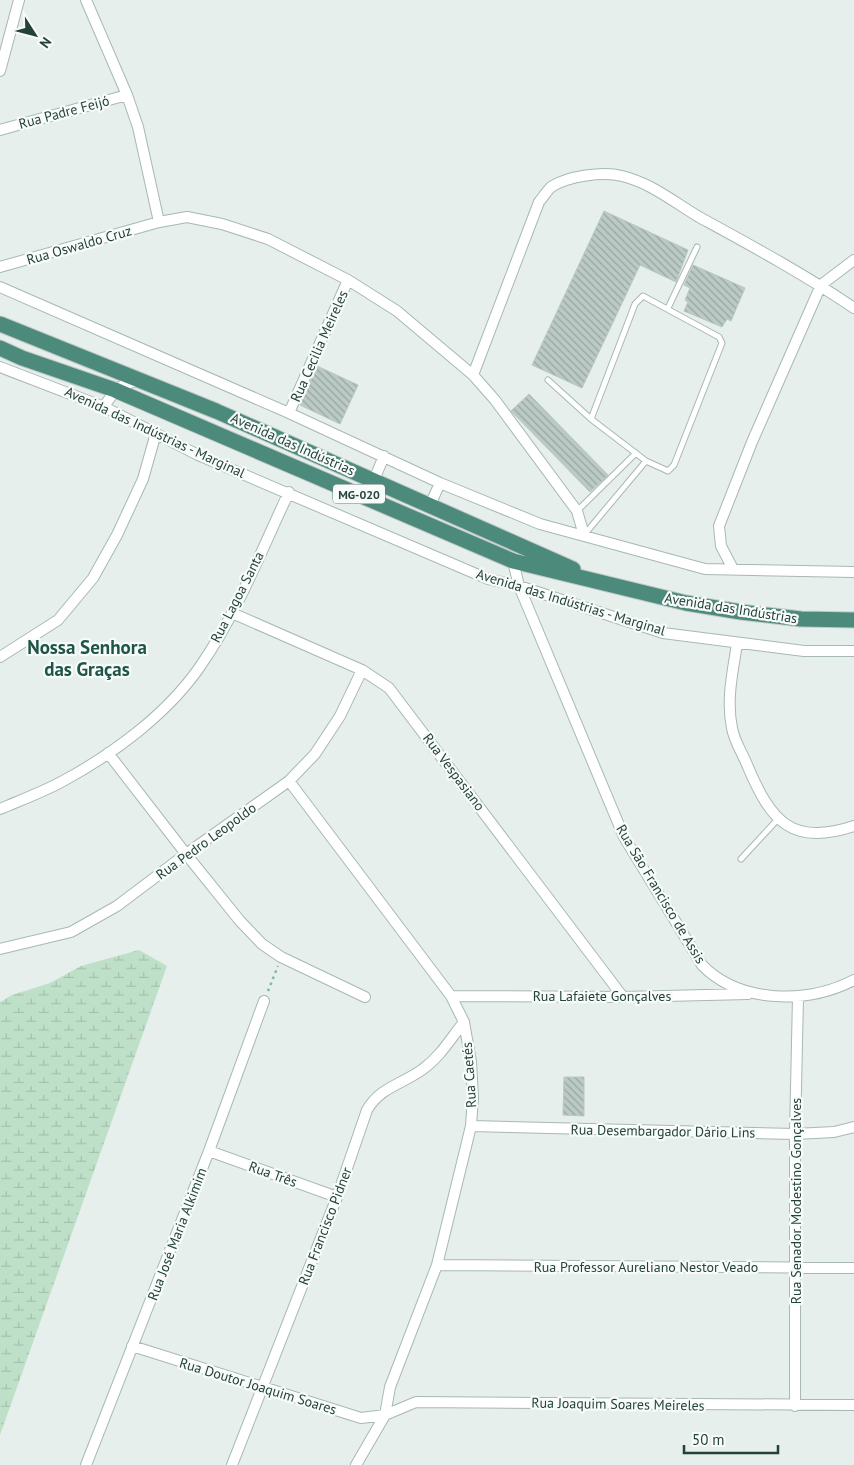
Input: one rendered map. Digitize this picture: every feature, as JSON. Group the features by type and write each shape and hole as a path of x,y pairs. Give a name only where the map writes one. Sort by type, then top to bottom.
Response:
{"highway":[{"name":"Avenida das Indústrias","path":"0,324 216,410 609,585"},
{"name":"Avenida das Indústrias","path":"0,348 115,390 513,561 686,603 801,619 854,620"}],"street":[{"path":"0,71 19,0"},
{"path":"86,0 127,94 138,127 159,222"},
{"name":"Rua Padre Feijó","path":"0,130 127,94"},
{"path":"473,375 539,202 551,188 568,180 593,176 620,176 651,186 680,206 821,285 854,308"},
{"name":"Rua Oswaldo Cruz","path":"0,267 159,222 187,217 222,224 268,239 348,280 396,311 473,375 495,400 577,511"},
{"path":"733,569 721,546 720,526 752,442 821,285 854,260"},
{"name":"Rua Cecilia Meireles","path":"290,413 348,280"},
{"path":"0,287 290,413 440,483 540,524 562,528 584,536 705,569 854,572"},
{"name":"Avenida das Indústrias - Marginal","path":"0,367 104,407 198,455 289,492 488,579 520,586 663,633 737,644 804,650 854,651"},
{"path":"104,407 115,390 125,383 141,381"},
{"path":"0,657 58,620 93,578 118,536 143,480 156,433"},
{"path":"374,480 384,456"},
{"path":"430,505 440,483"},
{"name":"Rua Lagoa Santa","path":"0,809 62,782 108,753 158,714 198,668 232,613 289,492"},
{"path":"577,511 584,536"},
{"path":"562,528 577,511"},
{"name":"Rua São Francisco de Assis","path":"513,561 520,586 624,837 702,965 713,977 752,994 798,997 844,985 854,980"},
{"name":"Rua Vespasiano","path":"232,613 362,670 389,688 413,717 623,997"},
{"path":"737,644 730,693 732,728 755,784 773,815 790,828 808,834 837,832 854,826"},
{"name":"Rua Pedro Leopoldo","path":"0,949 72,932 118,906 186,854 289,781 315,754 340,716 362,670"},
{"path":"108,753 186,854 262,944 281,958 365,997"},
{"name":"Rua Caetés","path":"289,781 451,996 464,1022 471,1062 473,1097 471,1126 438,1266 390,1387 385,1416 356,1465"},
{"name":"Rua Lafaiete Gonçalves","path":"451,996 623,997 752,994"},
{"name":"Rua Senador Modestino Gonçalves","path":"795,1406 795,1134 798,997"},
{"name":"Rua José Maria Alkimim","path":"86,1465 209,1151 264,1001"},
{"name":"Rua Francisco Pidner","path":"232,1465 337,1197 367,1110 374,1098 424,1068 443,1050 464,1022"},
{"name":"Rua Desembargador Dário Lins","path":"471,1126 795,1134 834,1132 854,1127"},
{"name":"Rua Três","path":"209,1151 337,1197"},
{"name":"Rua Professor Aureliano Nestor Veado","path":"438,1266 854,1268"},
{"name":"Rua Doutor Joaquim Soares","path":"132,1346 361,1418 385,1416"},
{"name":"Rua Joaquim Soares Meireles","path":"385,1416 416,1402 854,1405"}],"lane":[{"path":"668,308 697,247"},
{"path":"548,380 591,419 646,461 666,471 673,467 722,343 719,336 646,296 637,301 591,419"},
{"path":"577,511 636,453"},
{"path":"584,536 646,461"},
{"path":"741,859 778,819"}],"path":[{"path":"264,1001 281,958"}],"green space":[{"path":"139,950 167,966 0,1435 0,1002 12,995 50,983 81,966"}],"building":[{"path":"604,211 688,250 676,282 640,265 582,388 532,365"},
{"path":"693,265 745,288 731,321 727,319 722,327 684,311 688,302 685,300 690,288 684,285"},
{"path":"317,366 358,385 340,424 300,405"},
{"path":"529,394 608,475 590,492 511,411"},
{"path":"564,1077 584,1077 584,1116 563,1115"}],"district":[{"name":"Nossa Senhora das Graças","path":"87,658"}]}
